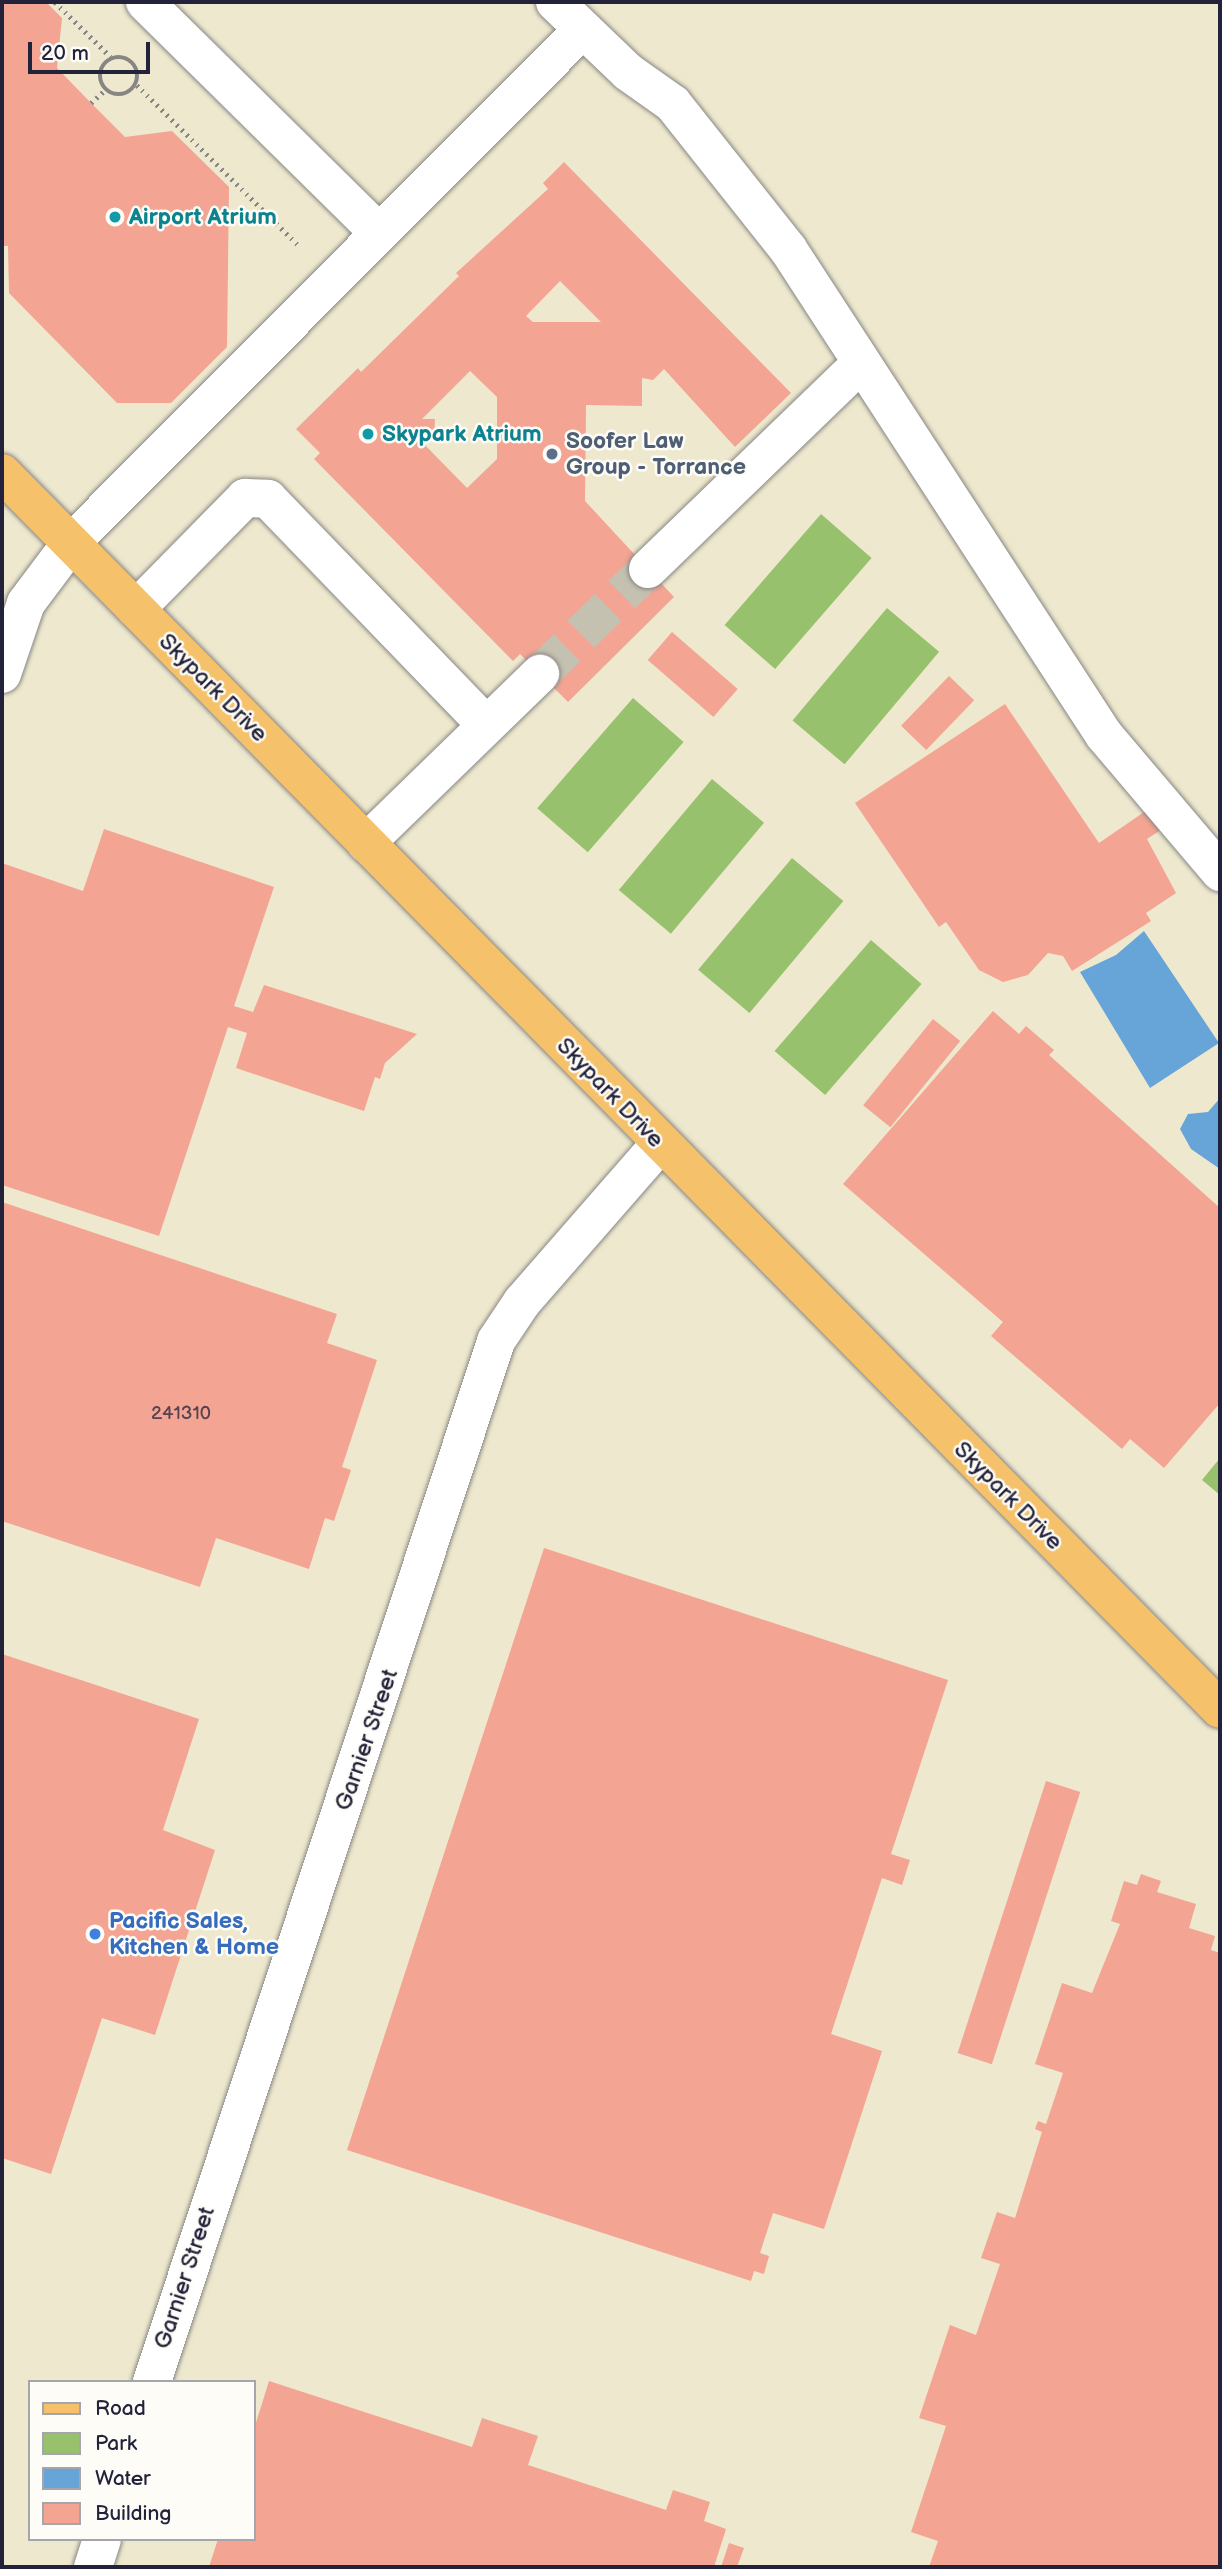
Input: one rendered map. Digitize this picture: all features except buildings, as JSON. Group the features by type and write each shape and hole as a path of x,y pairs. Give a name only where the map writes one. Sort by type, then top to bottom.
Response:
{"main road":[{"name":"Skypark Drive","path":"2,473 660,1144 1220,1709"}],"street":[{"path":"145,2 379,233"},
{"path":"555,2 628,72 673,104 788,249 1104,735 1220,872"},
{"path":"2,674 26,603 71,543 583,29"},
{"path":"648,569 861,363"},
{"path":"136,609 245,498 268,499 486,725"},
{"path":"366,843 540,674"},
{"name":"Garnier Street","path":"153,2380 496,1341 522,1302 660,1144"},
{"path":"93,2567 101,2541"}],"path":[{"path":"55,2 111,57 126,57 138,70 137,85 126,94 111,94 100,82 100,68 111,57"},
{"path":"137,85 299,246"},
{"path":"91,103 106,89"}],"green space":[{"path":"821,514 872,558 775,669 725,625"},
{"path":"887,608 939,652 845,764 793,721"},
{"path":"633,698 684,742 588,852 537,808"},
{"path":"712,779 764,823 671,934 619,890"},
{"path":"792,858 843,901 749,1013 698,970"},
{"path":"871,940 922,984 825,1095 775,1051"},
{"path":"1220,1458 1220,1495 1202,1480"}],"water":[{"path":"1144,931 1219,1043 1150,1088 1080,972 1116,955"},
{"path":"1220,1098 1220,1169 1191,1149 1180,1129 1188,1114 1208,1112"}],"tunnel":[{"path":"540,674 648,569"}],"place":[{"name":"Airport Atrium","path":"115,217"},
{"name":"Skypark Atrium","path":"368,434"},
{"name":"Soofer Law Group - Torrance","path":"552,454"},
{"name":"Pacific Sales, Kitchen & Home","path":"95,1934"}]}
